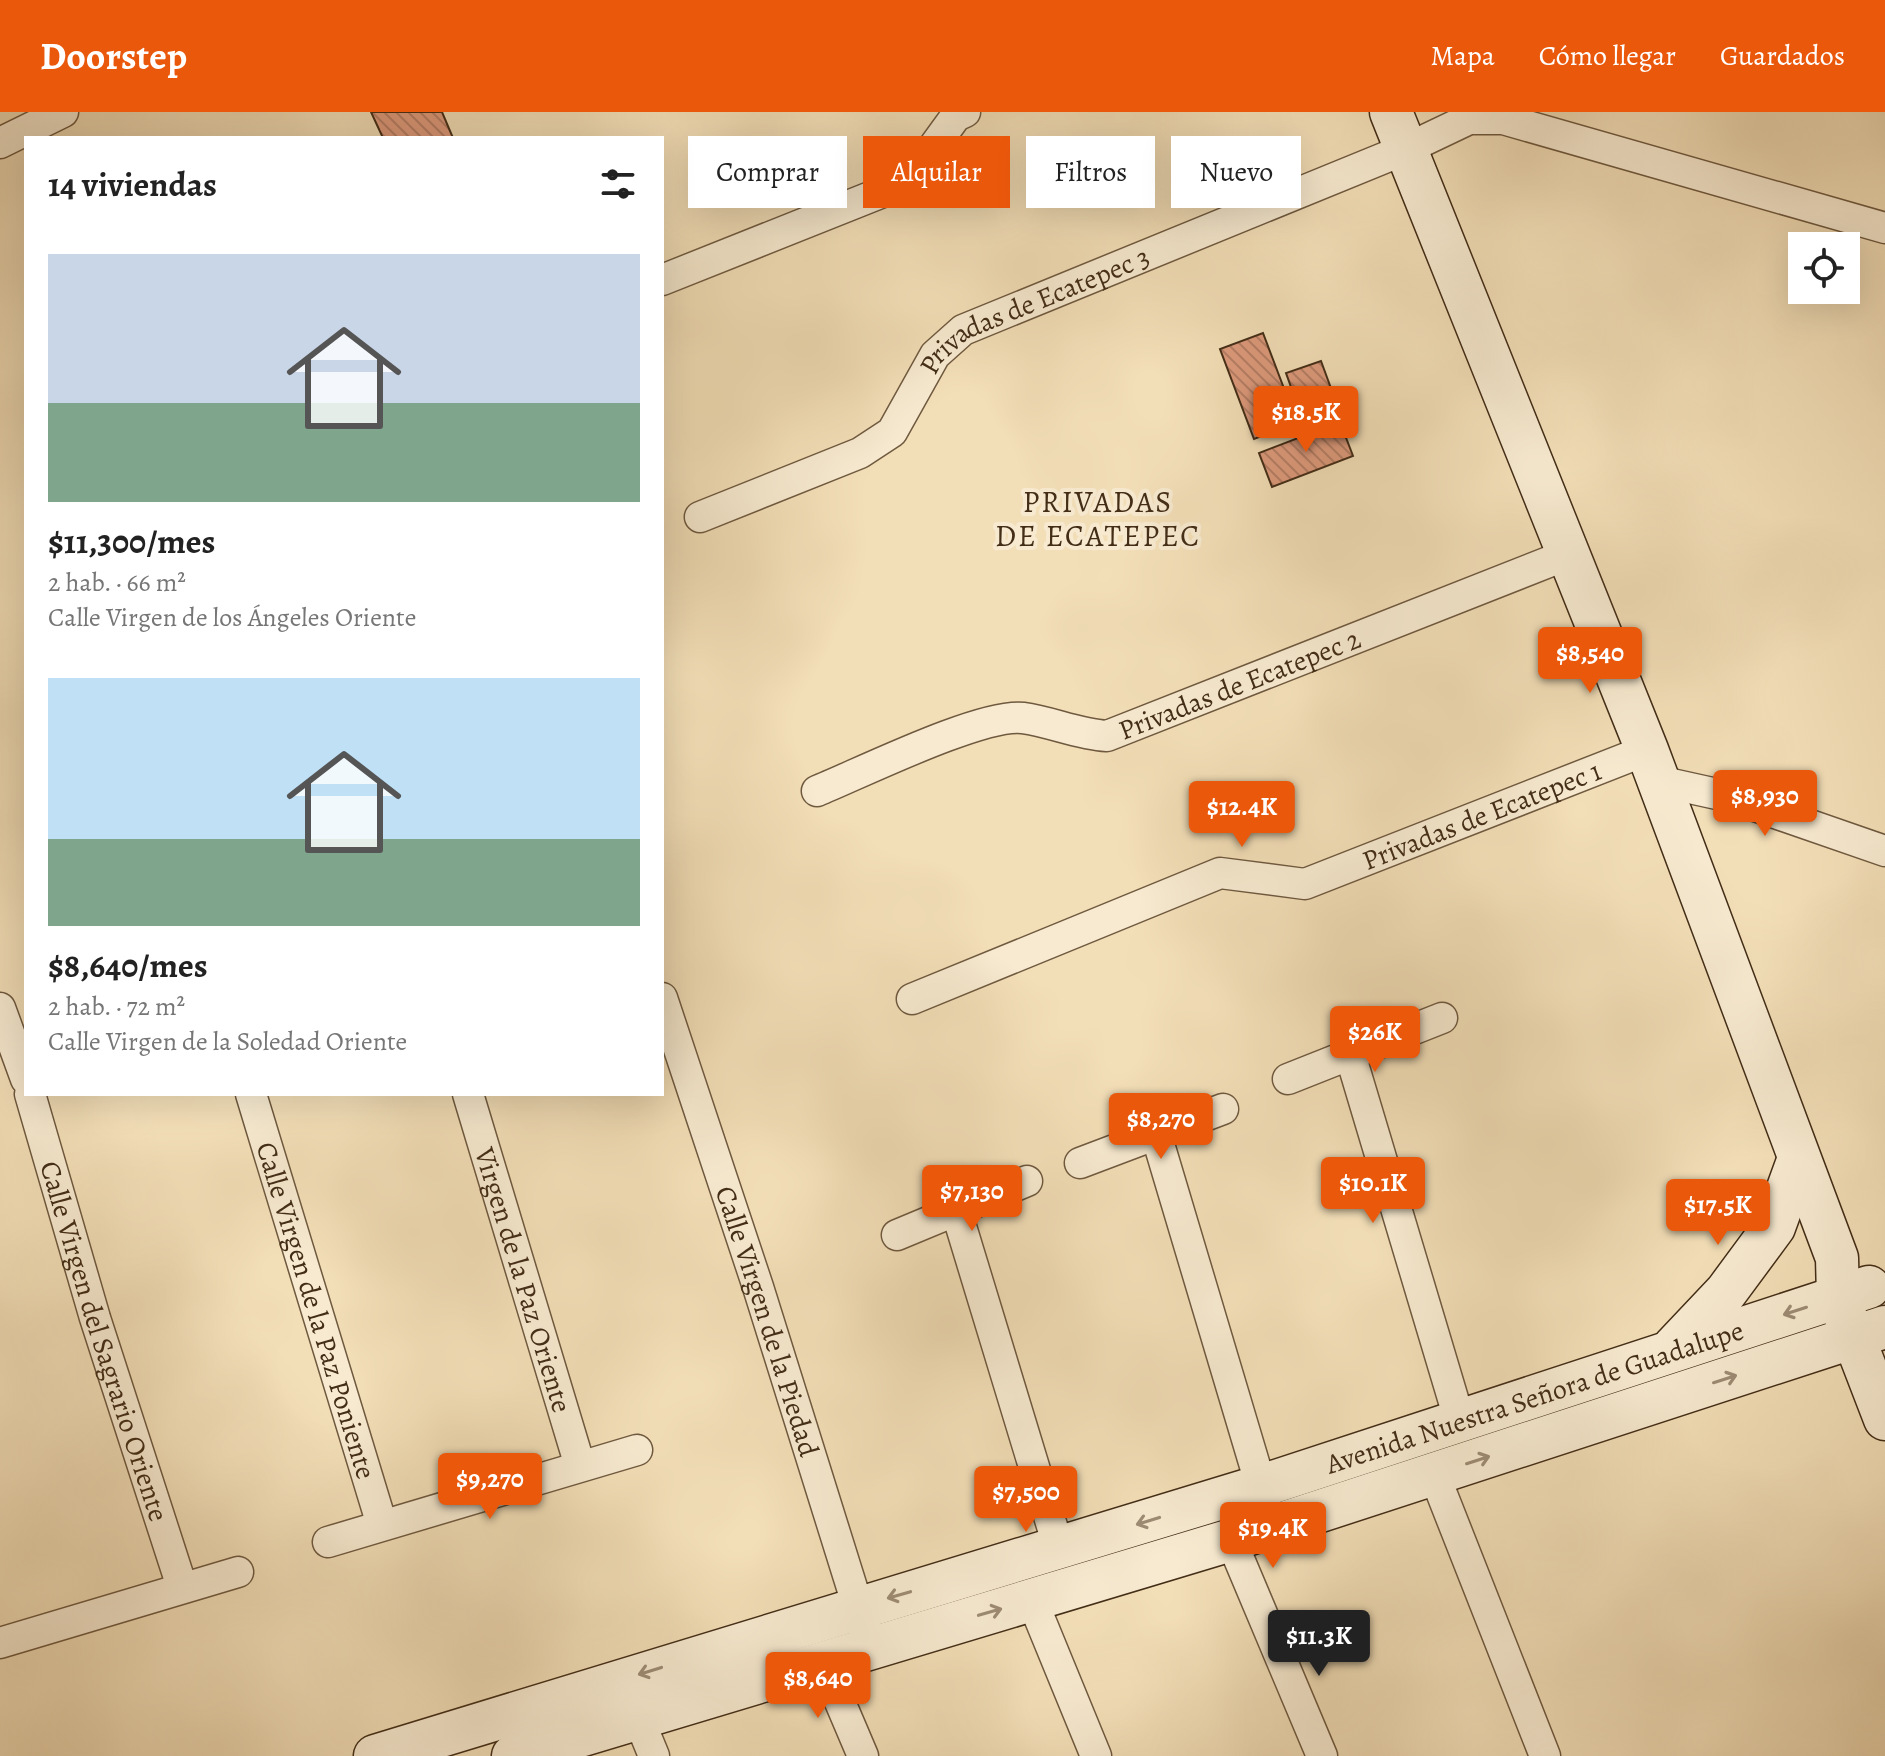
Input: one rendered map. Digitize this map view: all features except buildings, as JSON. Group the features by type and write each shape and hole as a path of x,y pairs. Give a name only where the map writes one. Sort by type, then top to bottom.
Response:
{"street":[{"path":"664,279 908,182 956,116 965,112"},
{"path":"0,143 55,114"},
{"name":"Privadas de Ecatepec 3","path":"700,517 860,453 892,432 935,355 963,330 1398,131 1469,119 1503,119 1885,228"},
{"path":"1398,131 1653,765 1798,1161 1848,1281 1874,1331 1885,1419"},
{"name":"Privadas de Ecatepec 2","path":"817,791 988,721 1023,718 1075,733 1107,736 1569,554"},
{"path":"1653,765 1726,796 1885,851"},
{"name":"Privadas de Ecatepec 1","path":"912,999 1220,873 1305,884 1653,765"},
{"name":"Calle Virgen de la Piedad","path":"664,1004 758,1287 870,1647"},
{"name":"Calle Virgen del Sagrario Oriente","path":"0,1008 21,1077"},
{"path":"1288,1079 1442,1018"},
{"path":"1350,1054 1460,1422"},
{"name":"Calle Virgen del Sagrario Oriente","path":"27,1096 182,1587"},
{"name":"Calle Virgen de la Paz Poniente","path":"252,1096 382,1525"},
{"name":"Virgen de la Paz Oriente","path":"469,1096 580,1466"},
{"path":"1080,1163 1223,1109"},
{"path":"1156,1134 1261,1486"},
{"path":"1670,1351 1726,1292 1774,1227 1798,1161"},
{"path":"897,1235 1027,1181"},
{"path":"956,1210 1059,1549"},
{"name":"Avenida Nuestra Señora de Guadalupe","path":"375,1756 858,1607 1059,1549 1460,1422 1670,1351 1848,1281"},
{"name":"Avenida Nuestra Señora de Guadalupe","path":"513,1756 1231,1540 1874,1331"},
{"path":"328,1542 637,1450"},
{"path":"1434,1474 1545,1756"},
{"path":"1231,1540 1322,1756"},
{"path":"0,1643 238,1572"},
{"path":"1032,1600 1096,1756"},
{"path":"823,1662 863,1756"},
{"path":"638,1717 654,1756"}],"district":[{"name":"PRIVADAS DE ECATEPEC","path":"1098,519"}]}
